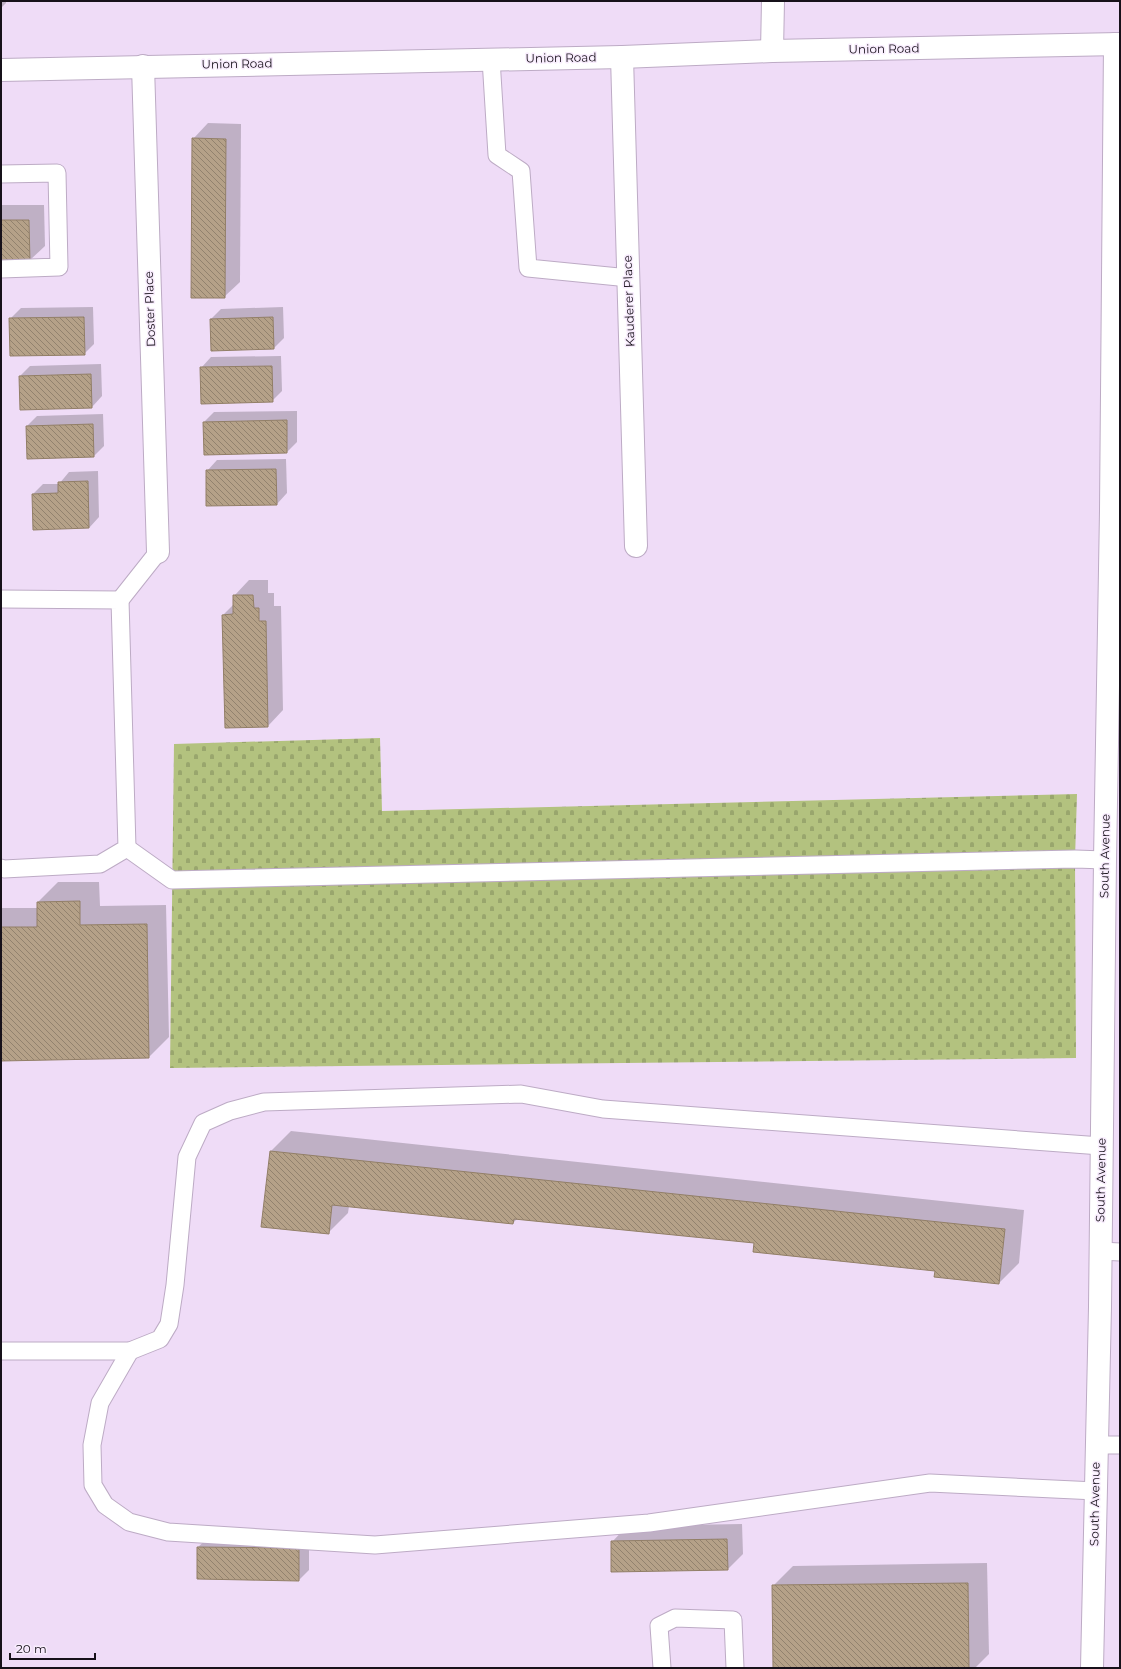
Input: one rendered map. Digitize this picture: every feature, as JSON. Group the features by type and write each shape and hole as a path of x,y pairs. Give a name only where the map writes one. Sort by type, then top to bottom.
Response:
{"street":[{"path":"772,51 773,1"},
{"name":"Union Road","path":"1,70 622,57 772,51 1118,44"},
{"name":"South Avenue","path":"1092,1668 1097,1445 1110,1251 1101,1146 1105,860 1115,590 1118,44"},
{"name":"Kauderer Place","path":"622,57 636,546"},
{"name":"Doster Place","path":"143,66 158,552"}],"lane":[{"path":"491,59 497,155 521,171 528,268 629,278"},
{"path":"1,174 57,173 59,267 1,269"},
{"path":"127,848 120,600 158,552"},
{"path":"1,599 120,600"},
{"path":"127,848 172,880 1105,860"},
{"path":"1,868 100,864 127,848"},
{"path":"1,1351 130,1351 160,1339 169,1324 175,1285 186,1157 203,1123 230,1111 264,1102 521,1094 603,1109 1101,1146"},
{"path":"130,1351 100,1403 92,1445 93,1485 105,1505 129,1522 168,1532 376,1545 649,1523 930,1484 1096,1491"},
{"path":"1097,1445 1120,1445"},
{"path":"662,1668 659,1626 675,1618 732,1620 735,1668"}],"green space":[{"path":"380,738 382,811 1077,794 1075,859 1076,1058 170,1068 174,744"}],"building":[{"path":"192,138 226,139 225,298 191,298"},
{"path":"1,220 29,220 30,262 1,263"},
{"path":"84,317 85,355 10,356 9,318"},
{"path":"273,317 274,349 211,351 210,319"},
{"path":"272,366 273,402 201,404 200,367"},
{"path":"91,374 92,408 20,410 19,376"},
{"path":"287,420 287,453 204,455 203,422"},
{"path":"93,424 94,457 27,459 26,426"},
{"path":"276,469 277,505 206,506 206,470"},
{"path":"88,481 89,528 33,530 32,494 58,493 58,482"},
{"path":"233,595 253,595 254,608 259,608 259,621 266,621 268,727 225,728 222,615 233,614"},
{"path":"80,901 80,925 147,924 149,1058 1,1061 1,927 37,927 37,902"},
{"path":"270,1151 1005,1229 999,1284 934,1277 935,1271 753,1252 754,1243 514,1219 513,1224 332,1205 329,1234 261,1227"},
{"path":"727,1539 728,1570 611,1572 611,1541"},
{"path":"197,1547 299,1548 299,1581 197,1579"},
{"path":"968,1583 969,1668 773,1668 772,1585"}]}
